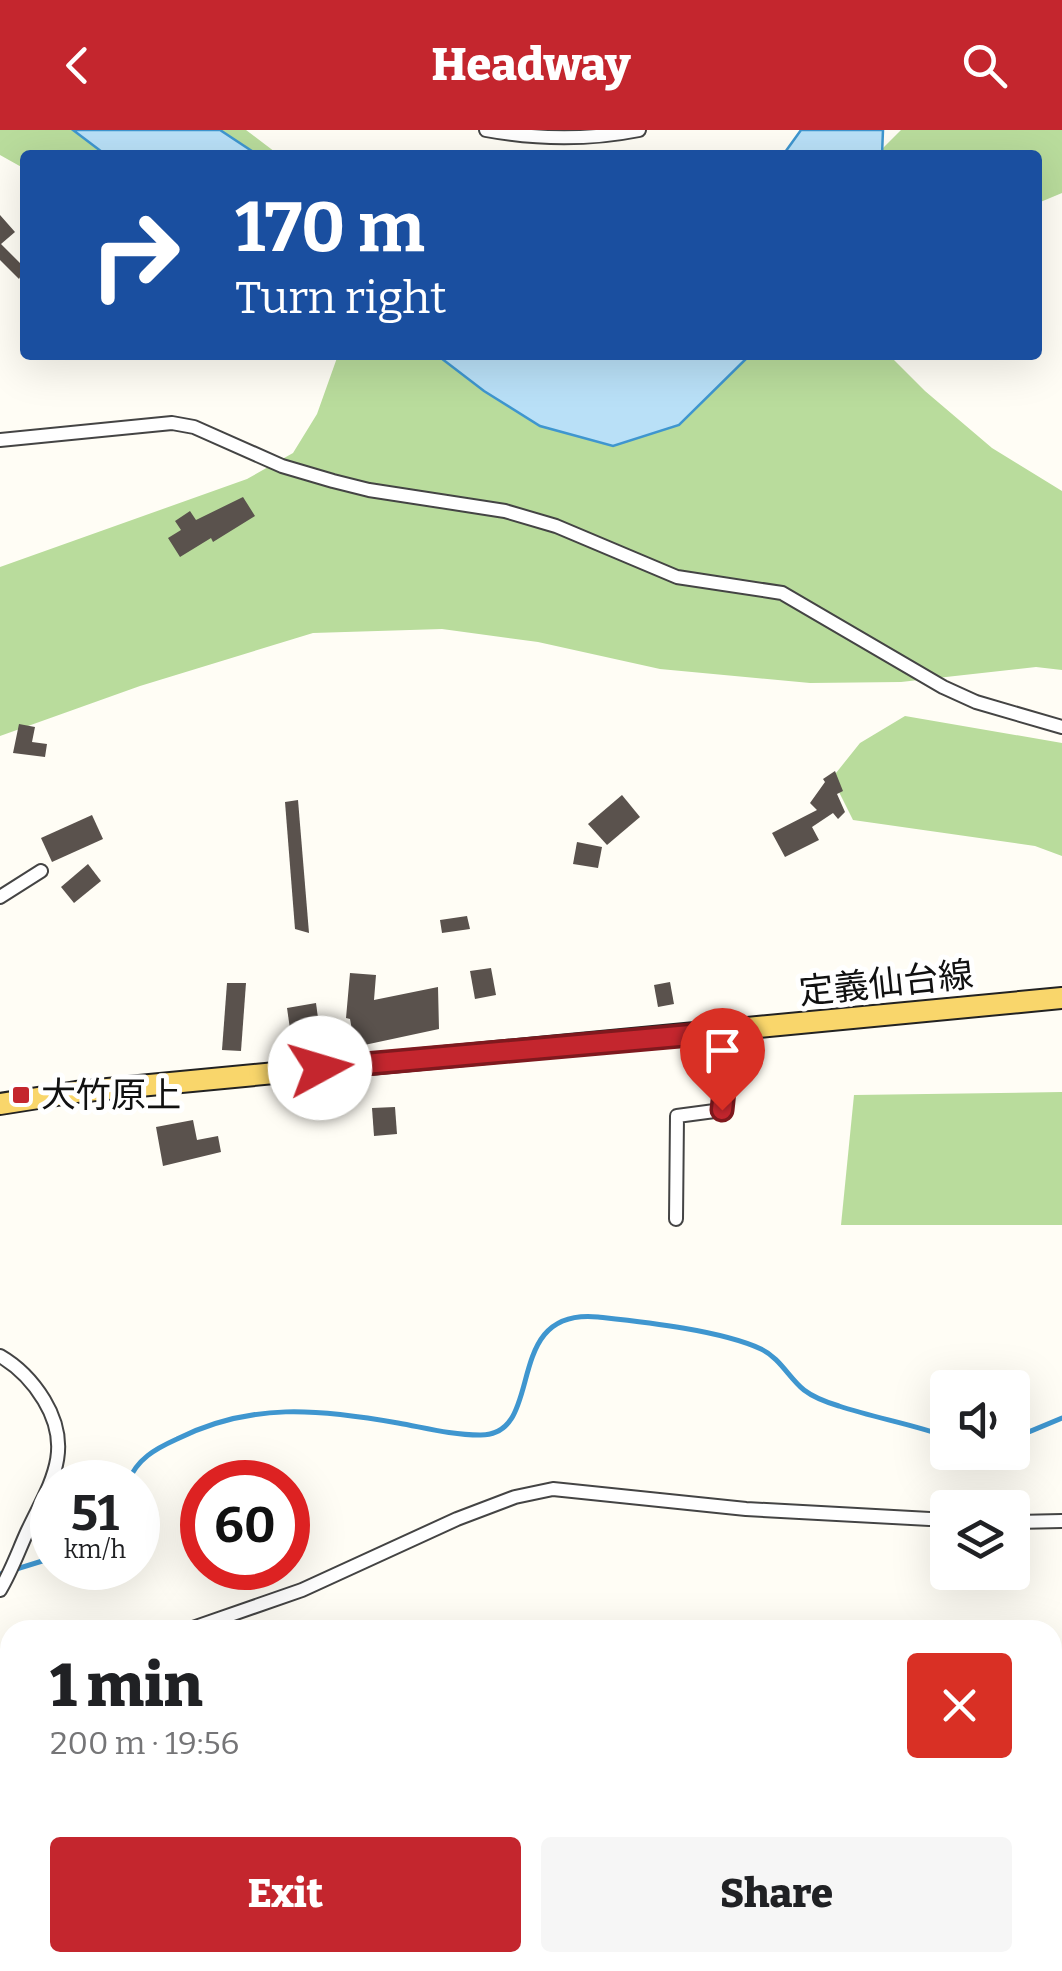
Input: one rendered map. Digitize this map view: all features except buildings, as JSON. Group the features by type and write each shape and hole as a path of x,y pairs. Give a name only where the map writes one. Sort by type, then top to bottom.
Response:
{"main road":[{"name":"定義仙台線","path":"0,1104 76,1092 1062,998"}],"street":[{"path":"486,130 544,136 638,130"},
{"path":"0,440 172,423 194,427 282,466 369,490 505,511 556,526 677,577 782,593 943,687 976,702 1062,727"},
{"path":"0,896 41,871"},
{"path":"676,1219 676,1116 722,1110 726,1072 724,1032"},
{"path":"0,1356 35,1386 53,1416 59,1439 53,1476 2,1586"},
{"path":"216,1620 302,1590 458,1518 553,1488 746,1509 930,1519"},
{"path":"1030,1522 1062,1521"}],"green space":[{"path":"0,130 246,130 272,150 20,150 20,166 0,155"},
{"path":"901,130 1062,130 1062,193 1042,201 1042,150 881,150"},
{"path":"336,360 894,360 992,448 1062,491 1062,670 1036,667 901,682 810,683 660,669 538,642 442,629 313,633 140,686 0,736 0,567 247,479 293,453 317,414"},
{"path":"905,716 1062,743 1062,856 1035,846 853,820 832,778 860,743"},
{"path":"1062,1092 1062,1225 841,1225 854,1095"}],"water":[{"path":"73,130 220,130 250,150 99,150"},
{"path":"801,130 883,130 882,150 787,150"},
{"path":"444,360 745,360 679,425 613,446 540,426"}],"waterway":[{"path":"143,1460 161,1447 205,1427 259,1414 341,1414 470,1435 501,1430 513,1416 535,1350 547,1331 567,1319 598,1317 681,1328 744,1342 768,1353 816,1397 930,1431"},
{"path":"1030,1431 1062,1418"},
{"path":"0,1574 30,1565"}],"place":[{"name":"大竹原上","path":"21,1095"}],"route":[{"path":"320,1068 724,1032 726,1072 722,1110"}]}
